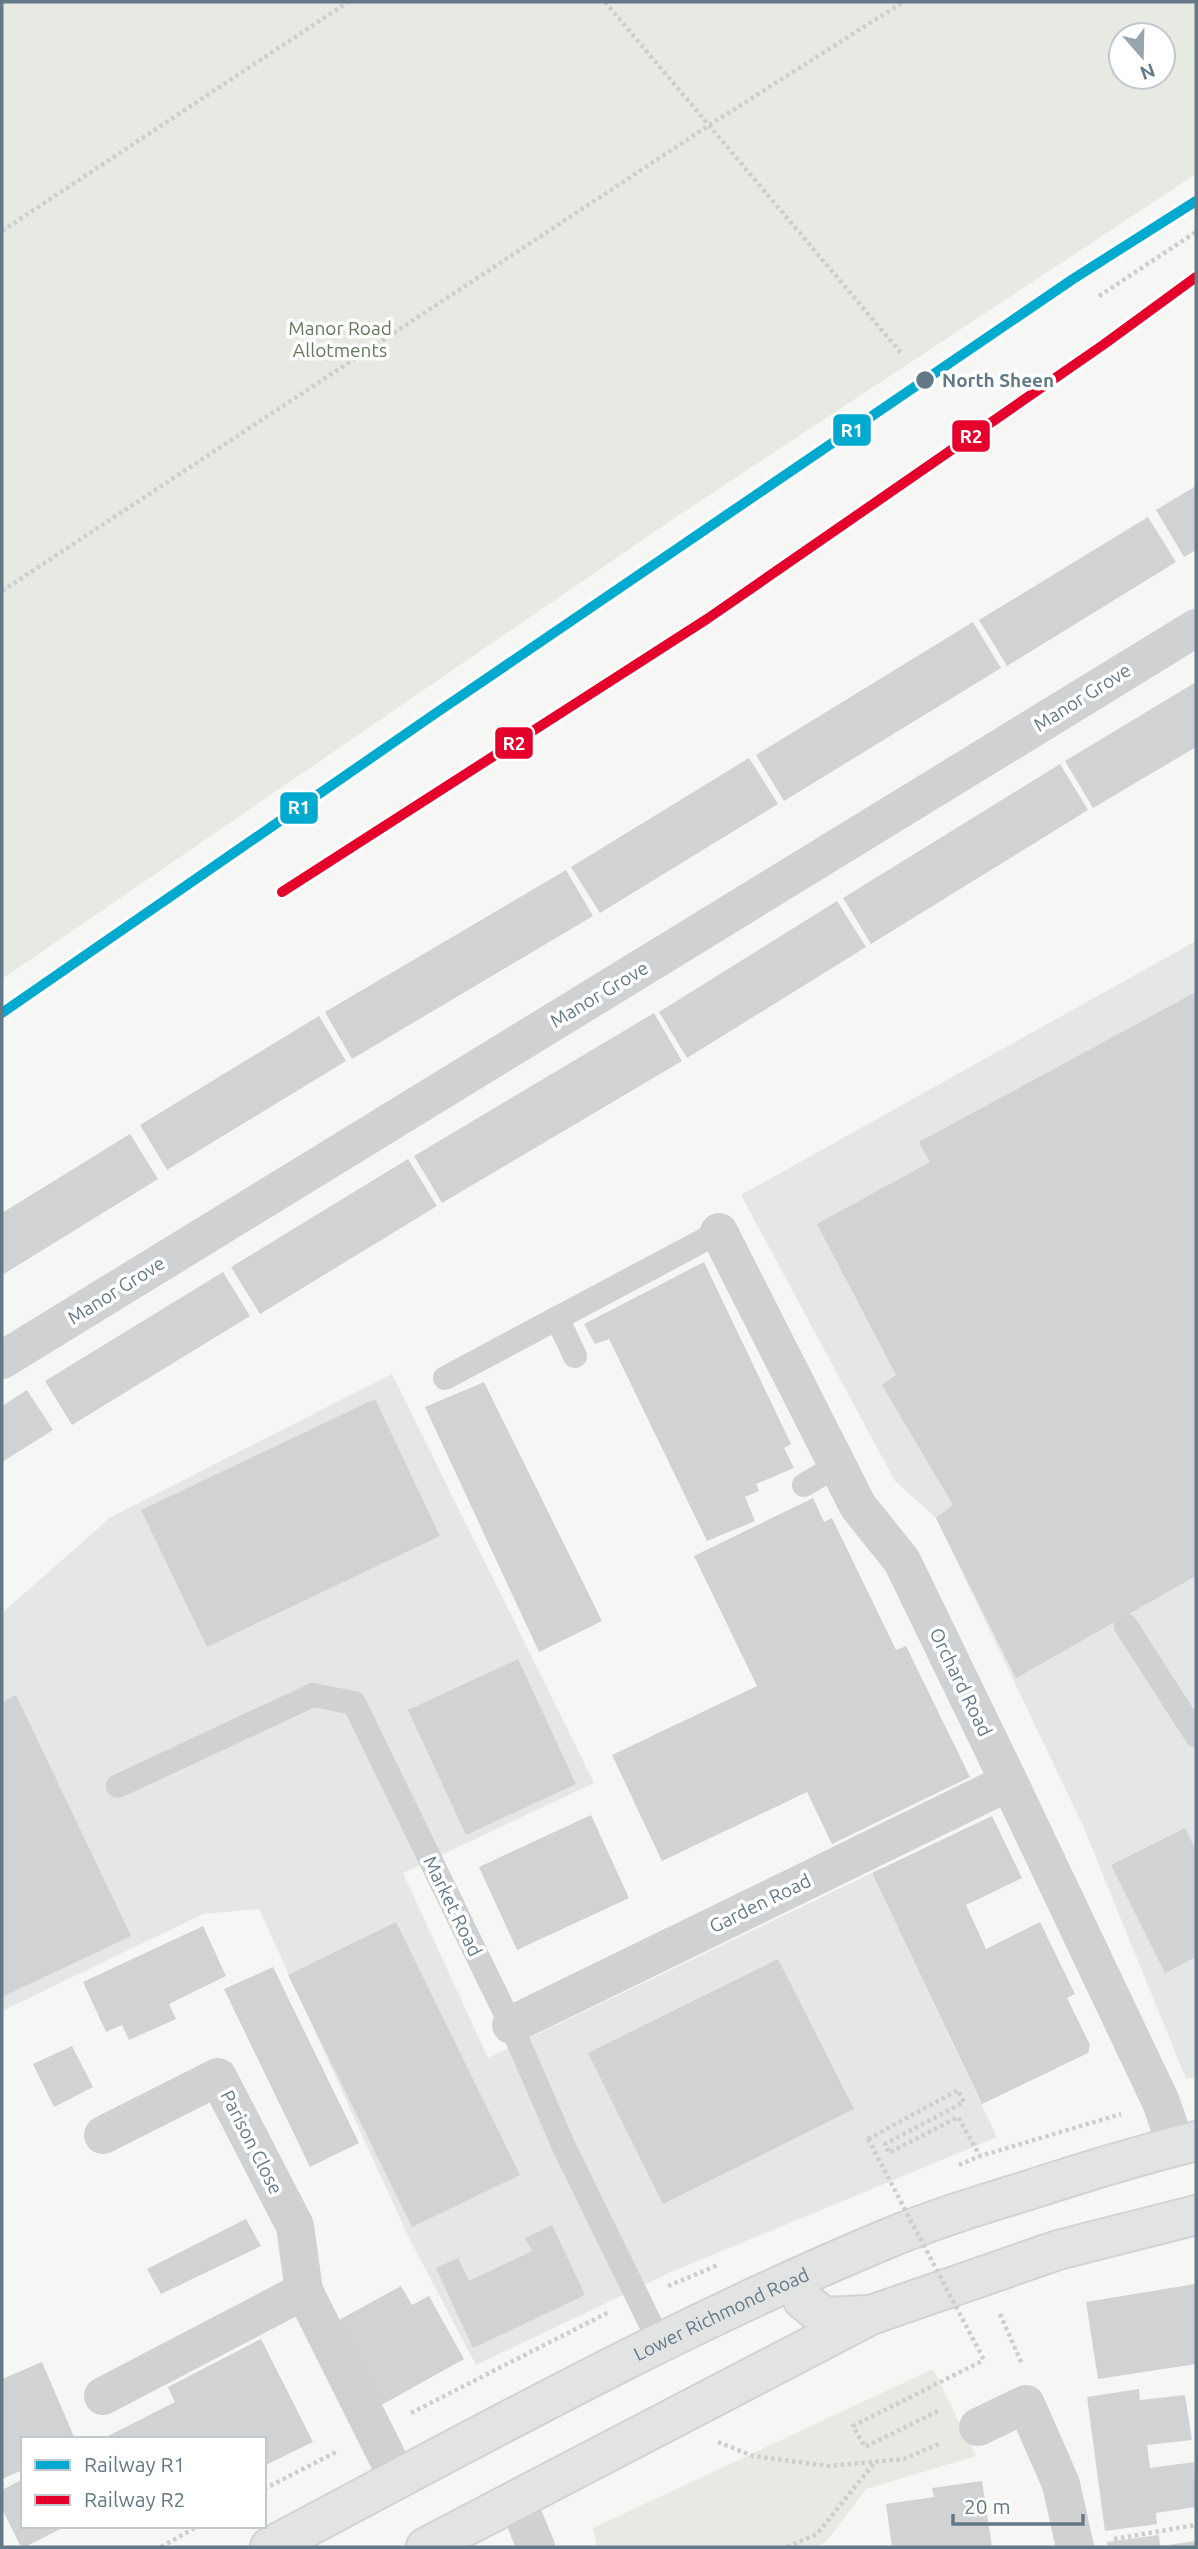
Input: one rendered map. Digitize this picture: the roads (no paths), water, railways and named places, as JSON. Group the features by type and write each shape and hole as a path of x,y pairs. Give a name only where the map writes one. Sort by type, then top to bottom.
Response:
{"highway":[{"name":"Lower Richmond Road","path":"270,2547 660,2343 794,2279 886,2239 973,2207 1186,2143"},
{"path":"426,2547 871,2315 1058,2250 1196,2215"},
{"path":"794,2279 803,2300 824,2317 871,2315"}],"street":[{"name":"Manor Grove","path":"2,1360 1196,628"},
{"name":"Orchard Road","path":"719,1232 858,1506 902,1561 1161,2102 1186,2143"},
{"name":"Garden Road","path":"511,2025 1009,1782"},
{"name":"Parison Close","path":"103,2136 218,2077 295,2225 304,2291 398,2479"},
{"path":"103,2396 304,2291"},
{"path":"978,2427 1026,2403 1061,2484 1075,2547"},
{"path":"517,2501 537,2547"}],"lane":[{"path":"445,1378 719,1232"},
{"path":"557,1318 575,1356"},
{"path":"804,1485 836,1466"},
{"path":"1126,1626 1196,1735"},
{"name":"Market Road","path":"118,1786 313,1695 354,1703 511,2025 564,2147 660,2343"}],"rail line":[{"name":"R1","path":"2,1013 436,713 1073,279 1196,201"},
{"name":"R2","path":"282,892 707,619 1103,345 1196,277"}],"place":[{"name":"North Sheen","path":"925,380"}],"park label":[{"name":"Manor Road Allotments","path":"340,339"}]}
